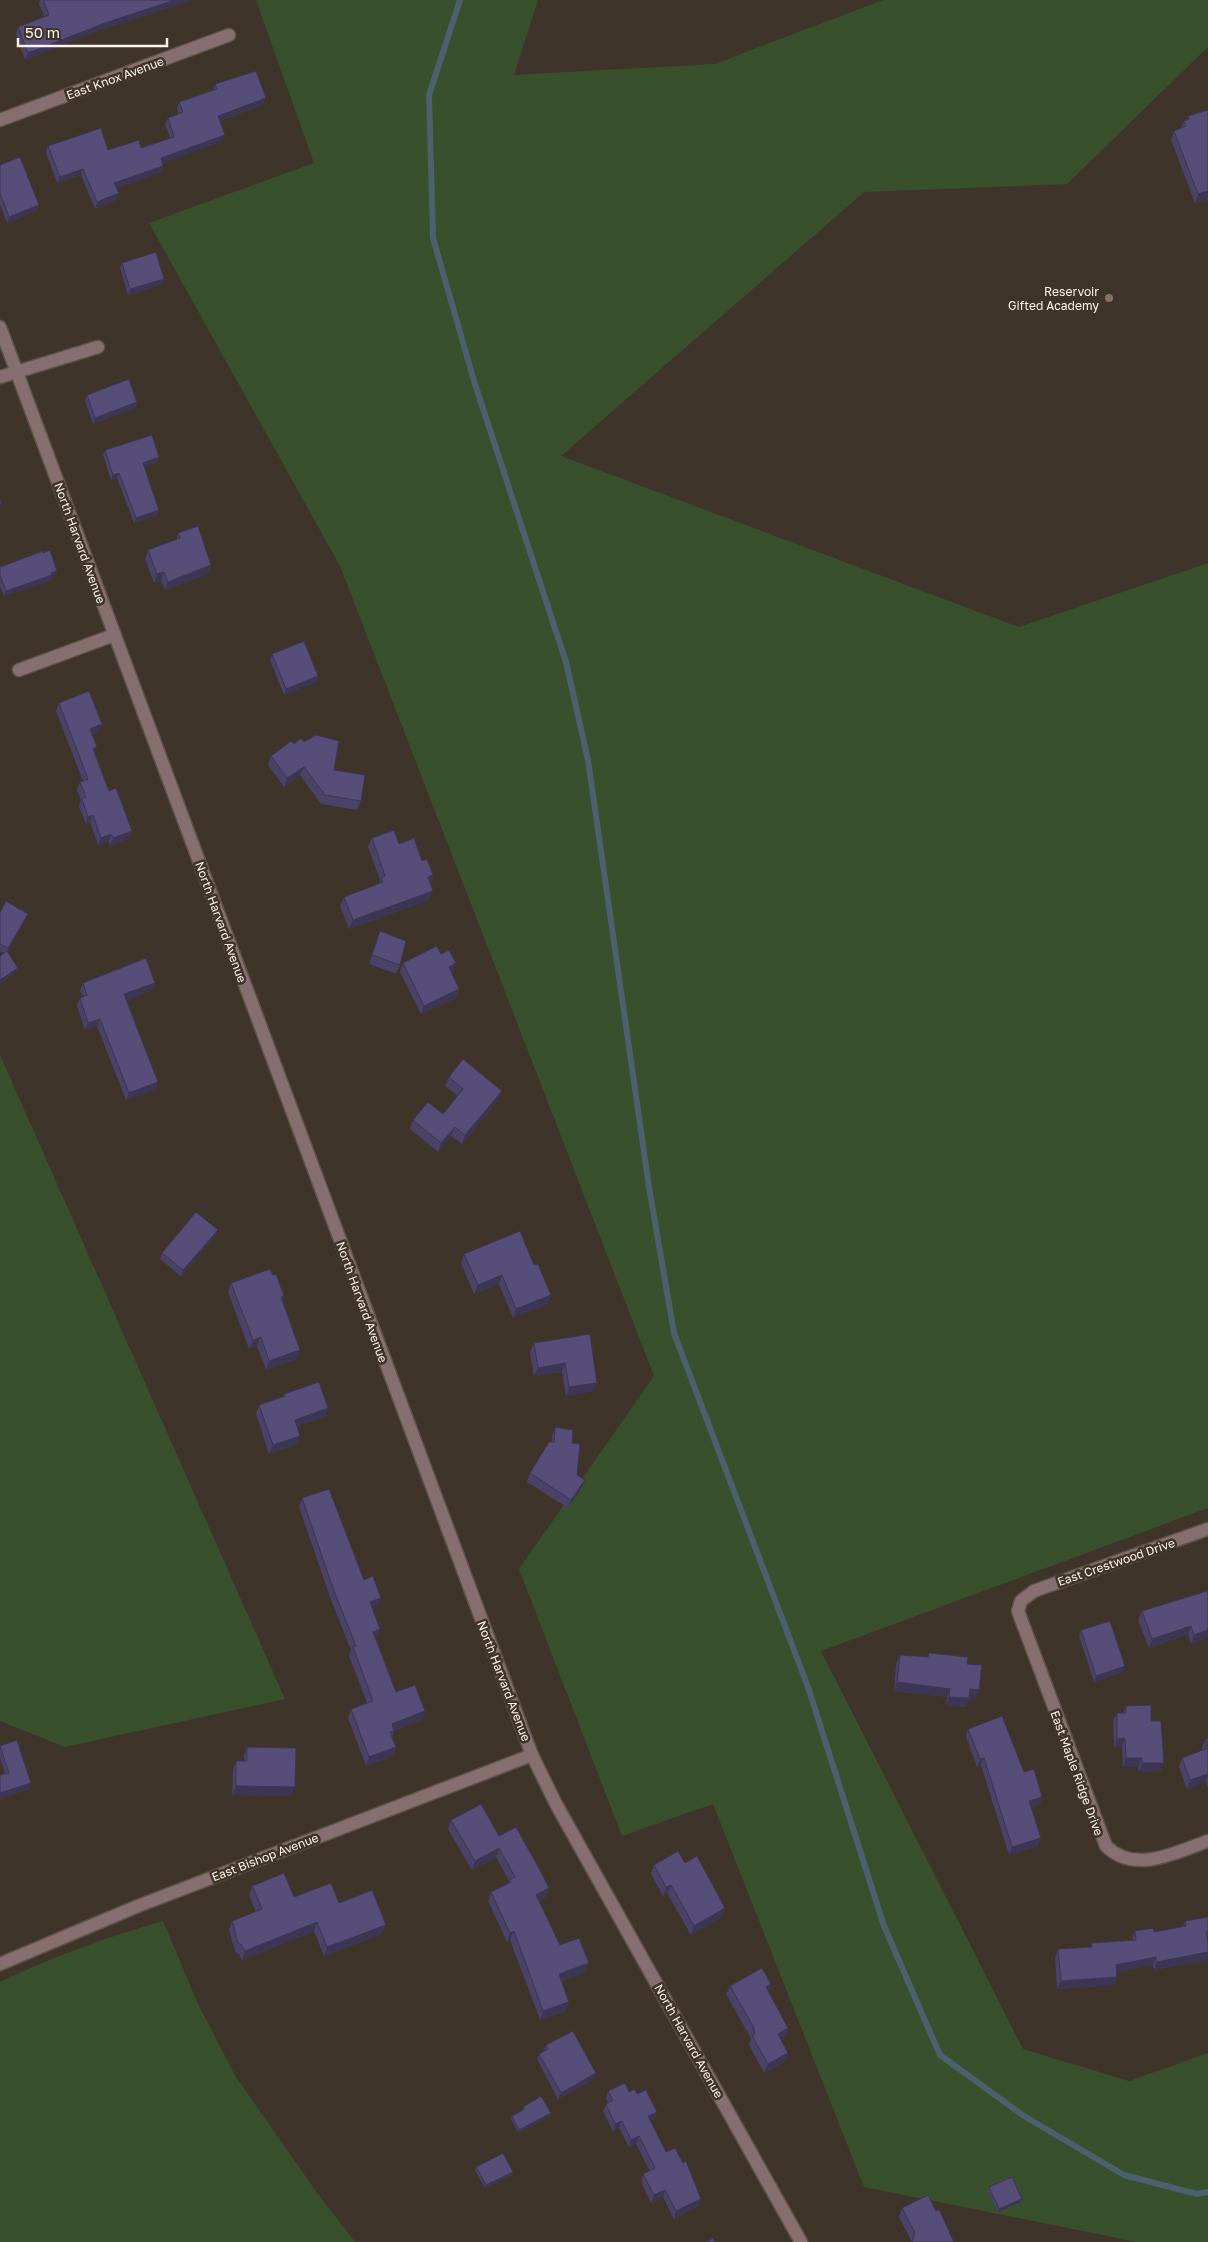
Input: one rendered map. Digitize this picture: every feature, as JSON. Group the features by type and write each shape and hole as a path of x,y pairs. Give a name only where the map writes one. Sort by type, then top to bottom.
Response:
{"street":[{"name":"East Knox Avenue","path":"0,120 229,35"},
{"name":"North Harvard Avenue","path":"0,327 532,1755 556,1804 801,2242"},
{"path":"0,377 98,347"},
{"path":"19,670 114,635"},
{"name":"East Crestwood Drive","path":"1025,1597 1037,1589 1208,1529"},
{"name":"East Maple Ridge Drive","path":"1025,1597 1019,1606 1019,1616 1106,1846 1122,1858 1142,1861 1163,1856 1208,1840"},
{"name":"East Bishop Avenue","path":"0,1964 138,1906 532,1755"}],"green space":[{"path":"256,0 538,0 514,75 715,64 883,0 1208,0 1208,47 1067,184 864,192 561,456 1019,627 1208,563 1208,1508 821,1651 1023,2049 1129,2081 1208,2053 1208,2242 1137,2242 864,2187 713,1804 622,1836 519,1569 654,1376 340,566 149,223 314,163"},
{"path":"0,1055 285,1699 65,1747 0,1721"},
{"path":"163,1921 198,2004 236,2077 318,2194 355,2242 0,2242 0,1982 80,1948"}],"building":[{"path":"43,0 175,0 105,23 28,53 18,27 49,15"},
{"path":"256,71 266,98 218,116 225,135 161,158 163,166 114,183 119,193 97,202 83,169 60,177 48,146 101,128 108,150 139,140 141,148 174,137 168,118 183,112 179,102 217,89 215,84"},
{"path":"1208,110 1208,191 1198,194 1174,131 1186,126 1184,121 1189,119 1188,116"},
{"path":"20,157 39,205 9,217 0,193 0,165"},
{"path":"156,252 164,279 130,289 122,263"},
{"path":"129,379 137,402 95,418 87,395"},
{"path":"152,435 159,457 143,463 159,510 136,518 119,473 113,475 105,450"},
{"path":"198,526 211,565 168,582 164,572 157,574 148,550 180,538 178,533"},
{"path":"50,550 57,571 51,573 52,575 6,591 0,575 0,567"},
{"path":"304,641 318,676 286,689 272,654"},
{"path":"89,691 102,724 90,729 97,747 93,749 109,791 116,788 132,831 113,838 111,834 101,838 93,815 88,817 82,799 86,797 80,782 88,779 59,703"},
{"path":"316,735 339,741 334,770 365,775 361,801 325,795 304,767 287,778 271,756 291,741 294,744 301,738 304,742"},
{"path":"394,830 399,844 414,838 422,861 427,859 433,875 428,877 433,891 353,920 344,897 383,882 381,878 385,876 372,838"},
{"path":"6,901 28,914 8,948 0,944 0,912"},
{"path":"380,931 406,941 400,965 372,955"},
{"path":"437,946 441,954 449,950 456,963 449,967 459,989 424,1006 403,963"},
{"path":"7,951 18,968 0,980 0,956"},
{"path":"146,958 155,983 124,994 158,1082 129,1093 100,1019 88,1023 80,998 87,995 83,983"},
{"path":"463,1059 502,1091 465,1135 455,1127 441,1143 413,1120 428,1102 443,1114 463,1089 449,1077"},
{"path":"196,1212 218,1230 183,1270 162,1253"},
{"path":"520,1231 534,1265 538,1264 551,1295 516,1309 502,1275 478,1285 464,1254"},
{"path":"270,1269 273,1275 276,1274 284,1296 281,1297 300,1350 269,1361 261,1337 253,1340 231,1283"},
{"path":"590,1334 597,1383 569,1387 565,1363 538,1368 534,1343"},
{"path":"319,1382 328,1408 295,1420 300,1436 273,1445 259,1405"},
{"path":"555,1427 573,1430 572,1443 580,1444 577,1475 585,1480 571,1500 530,1473 549,1442 554,1442"},
{"path":"329,1489 364,1580 373,1576 381,1598 370,1602 380,1629 373,1632 396,1692 415,1685 425,1711 392,1724 394,1731 390,1732 396,1747 369,1757 351,1709 373,1701 353,1647 356,1646 334,1591 302,1498"},
{"path":"1207,1591 1208,1630 1194,1635 1191,1626 1152,1639 1142,1611"},
{"path":"1110,1621 1125,1666 1096,1676 1081,1630"},
{"path":"929,1653 968,1657 967,1664 982,1665 979,1690 970,1689 969,1698 949,1697 950,1689 897,1682 900,1655 928,1657"},
{"path":"1151,1705 1151,1721 1161,1721 1164,1763 1142,1763 1142,1758 1126,1758 1125,1738 1117,1739 1117,1713 1126,1713 1126,1706"},
{"path":"1002,1716 1024,1772 1034,1769 1042,1797 1029,1801 1041,1838 1012,1847 984,1758 980,1759 968,1729"},
{"path":"17,1740 31,1783 0,1793 0,1775 9,1773 0,1746"},
{"path":"247,1747 296,1748 295,1787 236,1786 236,1761 247,1761"},
{"path":"1208,1748 1208,1774 1190,1780 1182,1758"},
{"path":"481,1804 499,1836 516,1827 549,1888 536,1895 560,1945 579,1938 589,1963 559,1974 569,2002 543,2011 514,1931 510,1933 491,1892 511,1882 509,1880 515,1877 499,1848 475,1861 451,1820"},
{"path":"678,1851 685,1863 697,1856 725,1908 694,1926 671,1885 666,1887 654,1865"},
{"path":"284,1873 294,1897 331,1883 339,1903 372,1890 386,1925 327,1947 317,1922 245,1951 242,1945 238,1943 232,1921 262,1909 252,1886"},
{"path":"1208,1917 1208,1931 1206,1932 1208,1952 1157,1962 1156,1957 1116,1965 1117,1977 1061,1981 1058,1949 1092,1947 1092,1943 1136,1940 1135,1931 1153,1928 1154,1932 1186,1926 1185,1921"},
{"path":"762,1968 771,1984 766,1987 788,2028 778,2034 788,2053 768,2064 752,2036 755,2034 753,2026 730,1986"},
{"path":"573,2031 596,2073 561,2093 539,2054 548,2049 546,2045"},
{"path":"625,2083 629,2092 635,2089 637,2094 646,2090 657,2112 648,2116 666,2152 675,2148 683,2163 686,2161 701,2199 676,2211 665,2190 654,2195 643,2174 655,2168 639,2136 631,2140 622,2121 615,2124 606,2104 613,2100 608,2091"},
{"path":"541,2096 551,2113 519,2130 512,2116 525,2109 523,2107"},
{"path":"503,2153 513,2172 486,2185 476,2167"},
{"path":"1012,2177 1022,2199 999,2209 989,2187"},
{"path":"928,2195 936,2211 939,2209 954,2242 912,2242 915,2233 902,2208"},
{"path":"713,2238 715,2242 707,2242"}],"waterway":[{"path":"460,0 429,95 433,238 474,381 566,662 588,760 649,1187 674,1333 808,1687 884,1926 940,2055 1024,2116 1124,2175 1197,2194 1208,2192"}],"place":[{"name":"Reservoir Gifted Academy","path":"1109,298"}]}
